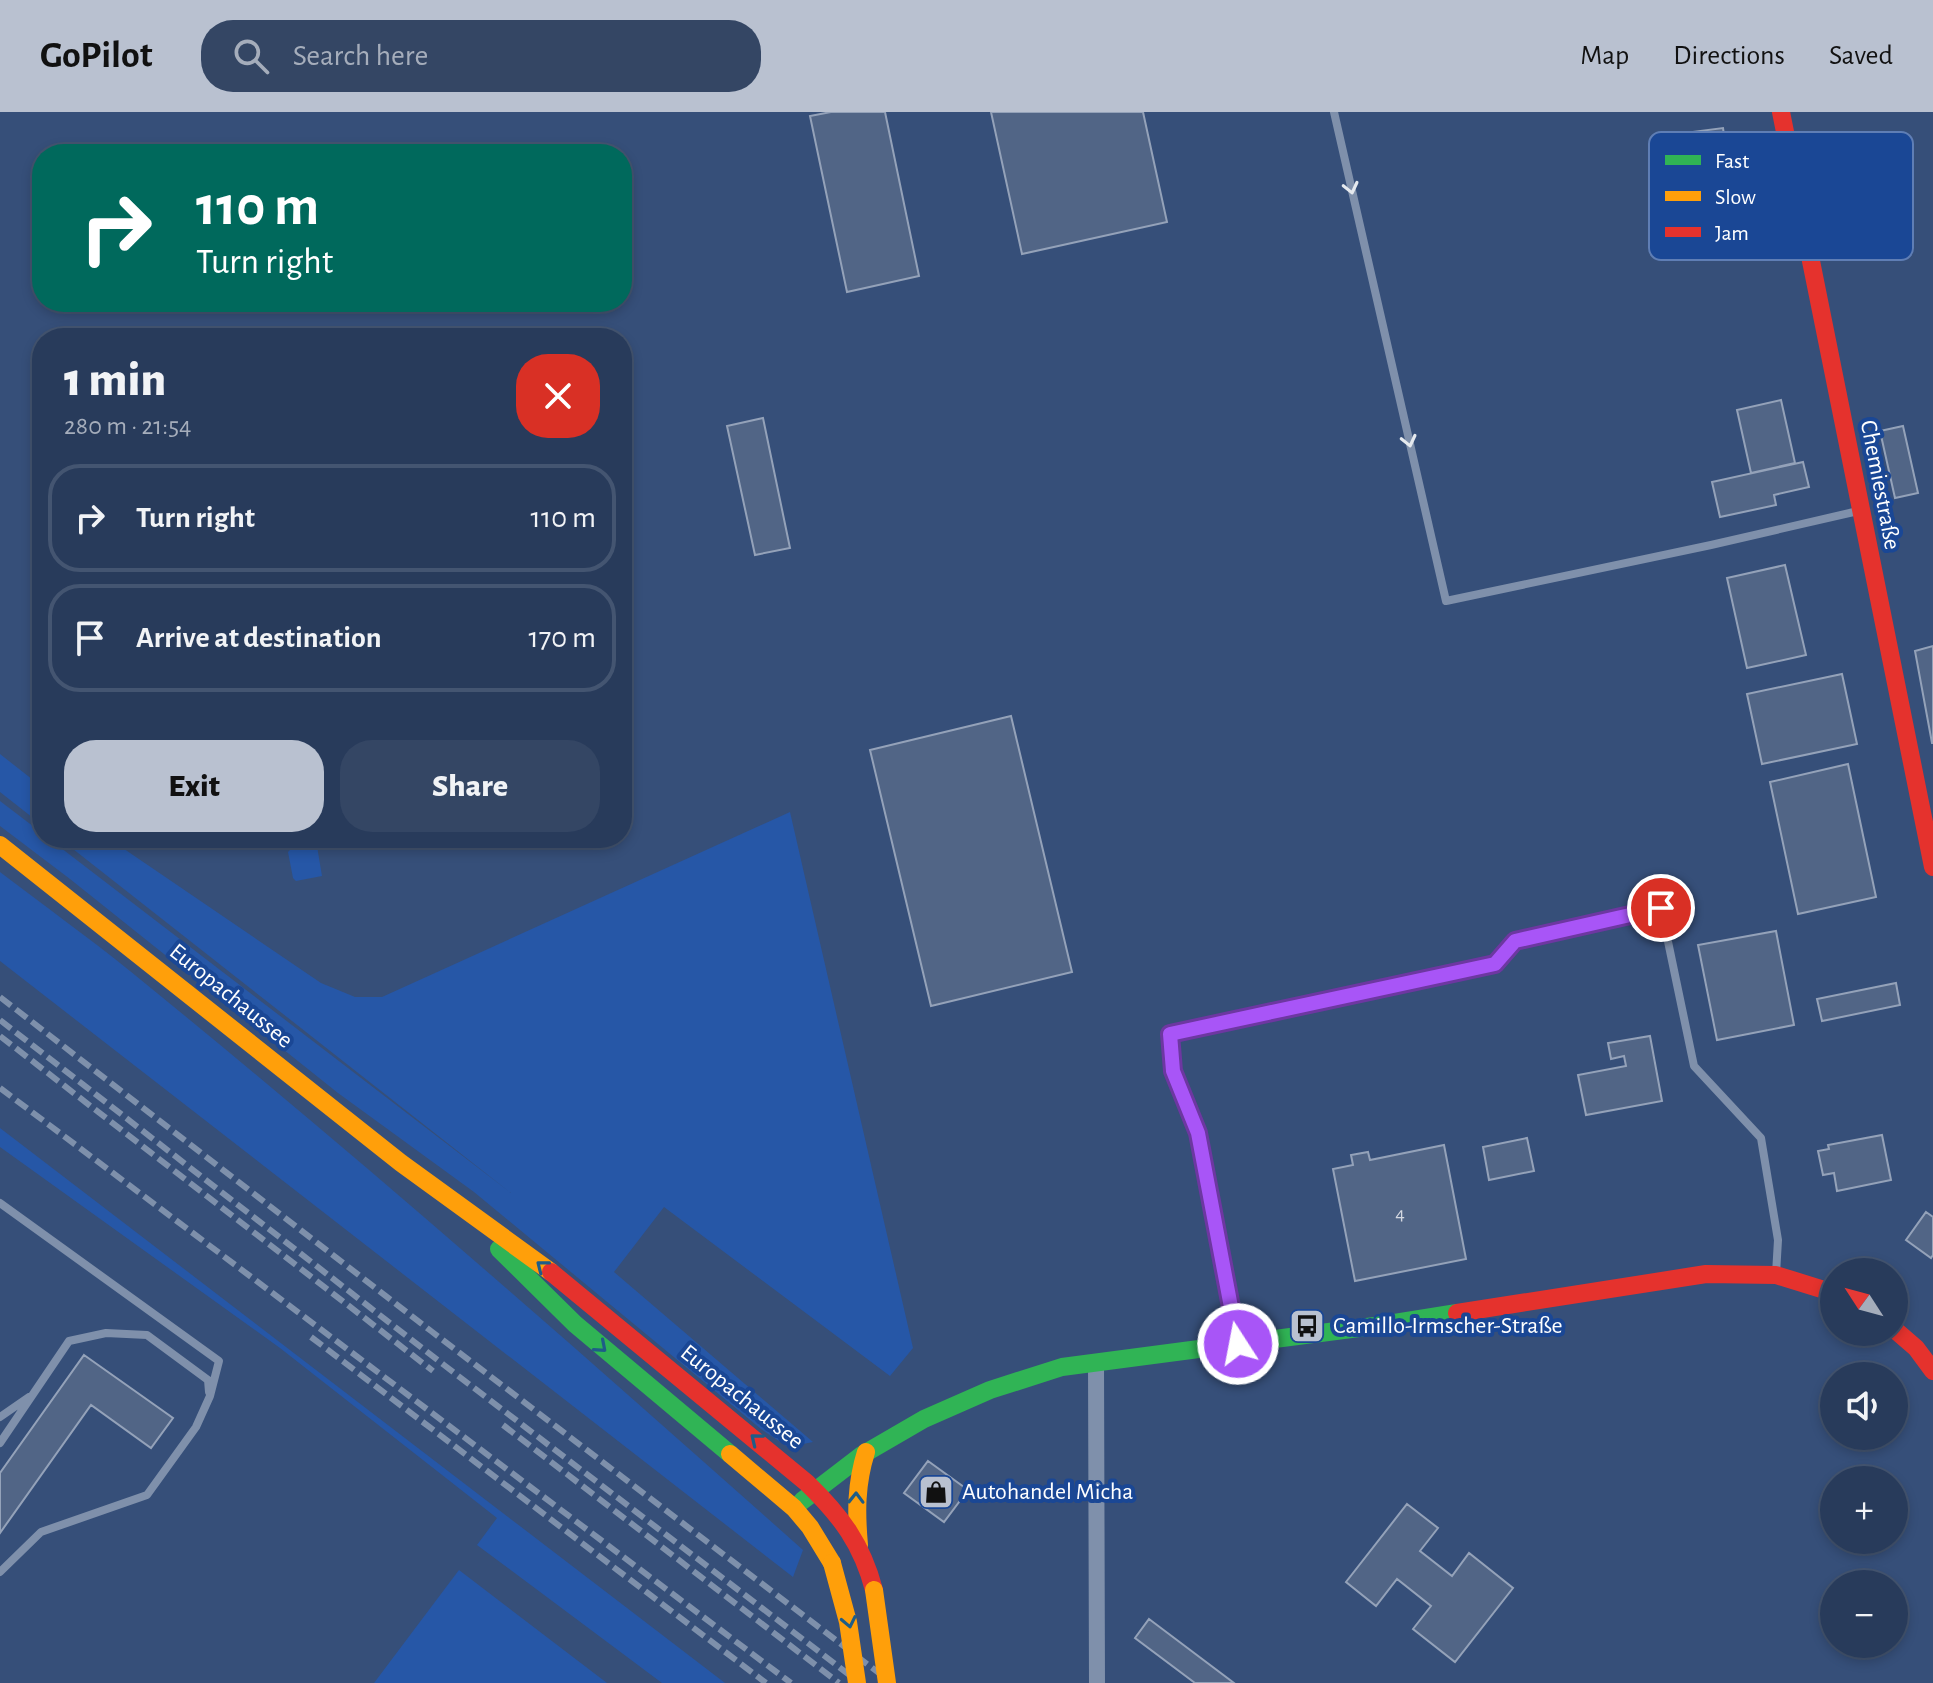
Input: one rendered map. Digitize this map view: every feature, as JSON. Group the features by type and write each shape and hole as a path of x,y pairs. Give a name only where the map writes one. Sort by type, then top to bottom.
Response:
{"street":[{"name":"Chemiestraße","path":"1781,112 1785,132"},
{"name":"Chemiestraße","path":"1811,260 1933,867"},
{"name":"Europachaussee","path":"0,845 355,1127 539,1263 816,1490 846,1524 871,1574 887,1683"},
{"name":"Europachaussee","path":"470,1214 505,1256 575,1324 794,1508 832,1563 851,1632 857,1683"},
{"path":"794,1508 866,1452 901,1430 950,1405 1029,1376 1096,1362 1382,1325 1706,1274 1776,1275 1820,1289"},
{"path":"1908,1322 1926,1333"},
{"path":"1908,1338 1933,1371"},
{"path":"1096,1362 1097,1677"},
{"path":"859,1545 855,1498 866,1452"}],"lane":[{"path":"1334,112 1446,601 1861,510"},
{"path":"1238,1344 1198,1133 1173,1071 1170,1034 1495,964 1515,941 1661,908 1694,1066 1761,1138 1778,1240 1776,1275"},
{"path":"0,1203 219,1361 210,1396 196,1427 147,1495 41,1532 0,1572"},
{"path":"0,1443 69,1341 106,1333 147,1335 208,1380 210,1396"},
{"path":"0,1417 33,1394"}],"shaded area":[{"path":"0,754 32,779 32,817 0,792"},
{"path":"0,801 32,825 32,848 61,848 511,1193 72,848 123,848 321,983 355,997 382,997 790,812 913,1348 890,1376 664,1207 614,1272 813,1442 788,1447 761,1429 474,1192 338,1093 0,826"},
{"path":"317,848 322,876 296,881 290,850"},
{"path":"0,872 130,971 301,1112 720,1476 803,1550 793,1577 0,961"},
{"path":"0,1128 725,1683 662,1683 477,1545 497,1518 280,1348 0,1147"},
{"path":"459,1570 607,1683 374,1683"}],"building":[{"path":"831,112 885,112 919,276 847,292 810,116"},
{"path":"991,112 1143,112 1167,222 1022,254"},
{"path":"1723,128 1724,132 1692,132"},
{"path":"1781,400 1795,463 1751,473 1737,410"},
{"path":"763,418 790,548 755,555 727,426"},
{"path":"1903,426 1918,493 1895,498 1880,431"},
{"path":"1803,462 1809,487 1774,495 1776,505 1720,517 1712,482"},
{"path":"1785,565 1806,655 1747,668 1727,578"},
{"path":"1933,646 1933,743 1932,743 1915,651"},
{"path":"1842,674 1857,744 1762,764 1747,694"},
{"path":"1011,716 1072,972 931,1006 870,750"},
{"path":"1848,764 1876,897 1798,914 1770,782"},
{"path":"1776,931 1794,1025 1717,1040 1698,945"},
{"path":"1896,983 1900,1005 1822,1021 1817,999"},
{"path":"1650,1036 1662,1101 1586,1115 1578,1075 1626,1066 1624,1056 1611,1059 1608,1043"},
{"path":"1882,1135 1891,1180 1837,1191 1834,1173 1823,1175 1818,1151 1829,1149 1828,1145"},
{"path":"1527,1138 1534,1171 1489,1180 1483,1147"},
{"path":"1444,1145 1466,1259 1355,1281 1333,1169 1353,1165 1351,1155 1368,1152 1370,1160"},
{"path":"1926,1212 1933,1217 1931,1258 1906,1240"},
{"path":"84,1355 173,1418 151,1448 91,1405 0,1533 0,1473"},
{"name":"Autohandel Micha","path":"928,1461 968,1490 944,1522 904,1493"},
{"path":"1407,1504 1438,1528 1420,1551 1452,1576 1469,1553 1513,1588 1455,1662 1413,1629 1431,1606 1397,1579 1376,1606 1346,1582"},
{"path":"1149,1619 1234,1683 1195,1683 1135,1638"}],"railway":[{"path":"0,997 892,1683"},
{"path":"0,1020 860,1683"},
{"path":"0,1036 433,1371"},
{"path":"0,1088 791,1683"},
{"path":"311,1337 766,1683"},
{"path":"503,1425 839,1683"}],"traffic: fast":[{"path":"499,1249 575,1324 730,1454"},
{"path":"802,1501 862,1455 924,1419 990,1390 1062,1367 1457,1313"}],"traffic: slow":[{"path":"0,845 401,1163 551,1272"},
{"path":"859,1545 858,1498 866,1452"},
{"path":"730,1454 794,1508 832,1563"},
{"path":"832,1563 848,1622 857,1683"},
{"path":"874,1590 887,1683"}],"traffic: jam":[{"path":"1781,112 1785,132"},
{"path":"1811,260 1933,867"},
{"path":"551,1272 807,1483 849,1532 874,1590"},
{"path":"1457,1313 1706,1274 1776,1275 1820,1289"},
{"path":"1908,1341 1933,1371"}],"place":[{"name":"Camillo-Irmscher-Straße","path":"1307,1326"},
{"name":"Autohandel Micha","path":"936,1492"}],"route":[{"path":"1238,1344 1198,1133 1173,1071 1170,1034 1495,964 1515,941 1661,908"}]}
